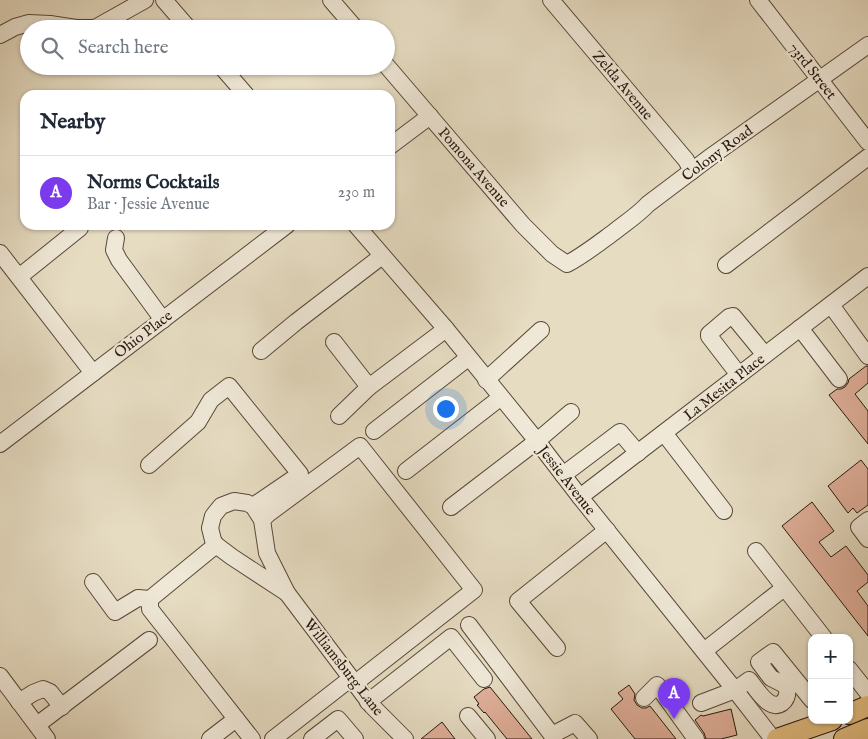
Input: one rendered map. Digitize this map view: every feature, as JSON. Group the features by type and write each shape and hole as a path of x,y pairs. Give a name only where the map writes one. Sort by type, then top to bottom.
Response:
{"main road":[{"path":"853,712 868,706"},
{"path":"777,739 818,724"},
{"path":"844,739 868,729"}],"street":[{"path":"109,20 145,0"},
{"path":"164,0 181,20"},
{"path":"331,0 348,20"},
{"name":"Zelda Avenue","path":"551,0 686,160 692,171"},
{"name":"73rd Street","path":"758,0 868,142"},
{"path":"0,35 20,26"},
{"name":"Colony Road","path":"567,264 595,246 692,171 868,45"},
{"path":"229,75 242,90"},
{"name":"Pomona Avenue","path":"395,75 523,224 552,254 567,264"},
{"path":"395,142 430,116"},
{"path":"726,265 868,157"},
{"path":"19,277 78,230"},
{"name":"Ohio Place","path":"0,444 280,230"},
{"name":"Jessie Avenue","path":"360,230 446,329 500,398 537,441 580,498 773,739"},
{"path":"116,238 114,250 119,260 163,320"},
{"path":"0,253 93,373"},
{"path":"261,352 296,322 382,256"},
{"name":"La Mesita Place","path":"580,498 868,276"},
{"path":"830,305 868,356"},
{"path":"740,375 708,336 730,317 733,316 765,355"},
{"path":"800,328 838,379"},
{"path":"339,416 369,386 446,329"},
{"path":"486,380 541,330"},
{"path":"334,342 369,386"},
{"path":"374,431 468,358"},
{"path":"93,582 115,612 138,598 150,599 216,545 210,528 213,516 217,510 227,503 234,501 253,506 300,474 229,386 211,400 198,422 149,465"},
{"path":"406,471 500,398"},
{"path":"450,507 537,441 571,412"},
{"path":"563,475 620,432 638,452"},
{"path":"664,433 724,511"},
{"path":"262,520 360,446 474,590 273,739"},
{"name":"Williamsburg Lane","path":"253,506 262,520 267,553 287,593 368,702 404,739"},
{"path":"868,520 859,528 868,539"},
{"path":"556,648 518,601 607,530"},
{"name":"Williamsburg Lane","path":"216,545 287,593"},
{"path":"756,551 821,634"},
{"path":"704,651 784,588"},
{"path":"150,599 150,608 252,739"},
{"path":"469,626 553,737 575,723 588,739"},
{"path":"368,702 451,637 484,679"},
{"path":"37,725 149,640"},
{"path":"749,680 768,703 773,705 781,704 787,697 787,688 771,678 759,662 773,652 808,695"},
{"path":"702,703 735,690 764,669"},
{"path":"853,674 868,693"},
{"path":"0,676 47,739"},
{"path":"644,698 657,685 696,739"},
{"path":"19,702 33,692 43,689 50,692 62,707"},
{"path":"468,716 487,739"},
{"path":"210,739 236,719"},
{"path":"312,739 338,719 355,739"}],"building":[{"path":"868,366 868,383 855,394 868,411 868,444 829,395 837,389 845,387 849,379"},
{"path":"861,460 868,469 868,505 857,513 853,508 848,513 828,486"},
{"path":"812,502 834,531 819,542 831,557 846,546 868,575 868,582 857,591 868,606 868,636 782,526"},
{"path":"629,685 635,694 634,700 637,705 642,708 650,706 676,739 635,739 611,709 623,699 618,693"},
{"path":"490,687 532,739 507,739 477,705 479,704 474,697"},
{"path":"731,709 737,735 721,739 706,739 695,720 701,715"},
{"path":"442,722 455,739 421,739"}],"place":[{"name":"Norms Cocktails","path":"674,719"}]}
